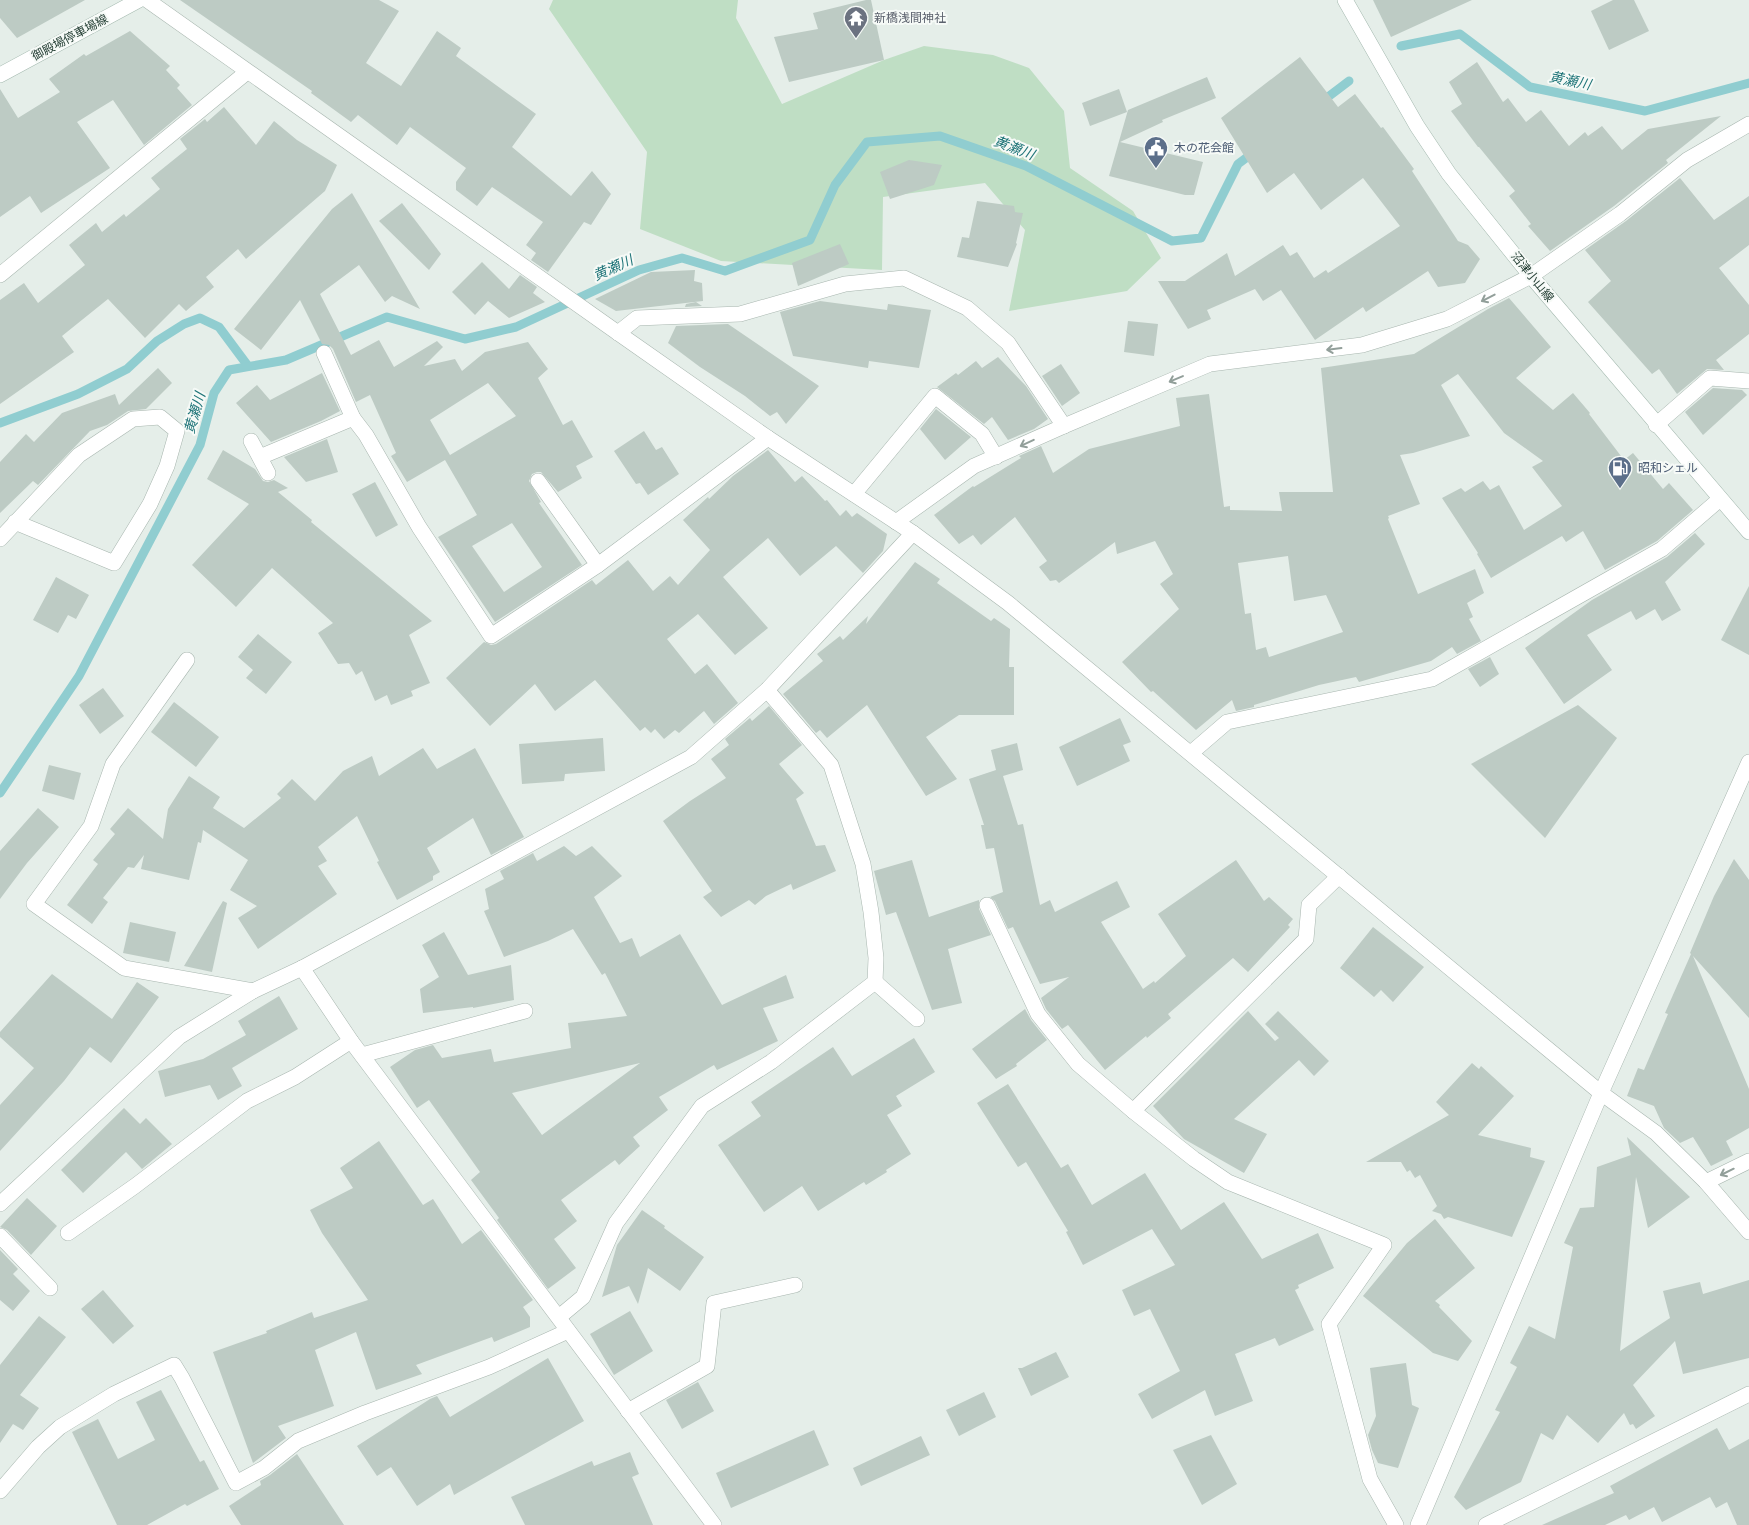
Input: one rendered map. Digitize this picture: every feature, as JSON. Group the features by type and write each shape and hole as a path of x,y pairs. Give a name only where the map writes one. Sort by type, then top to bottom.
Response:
{"street":[{"name":"沼津小山線","path":"1345,0 1417,126 1449,174 1531,276 1749,532"},
{"path":"138,1 247,72 768,438 913,533 1008,603 1601,1093 1656,1133 1706,1182 1749,1232"},
{"name":"御殿場停車場線","path":"0,75 138,1"},
{"path":"0,275 247,72"},
{"path":"896,522 974,466 1210,364 1362,345 1447,319 1531,276 1620,214 1687,160 1749,124"},
{"path":"618,333 637,318 740,314 845,284 904,278 967,308 1008,343 1064,426"},
{"path":"324,353 353,418 366,435 419,527 491,636 598,565 768,438"},
{"path":"1656,425 1710,378 1749,381"},
{"path":"854,494 935,396 982,434 996,457"},
{"path":"0,539 15,522 79,455 133,419 160,417 177,431 167,466 150,504 114,562 15,522"},
{"path":"260,457 353,418"},
{"path":"251,441 268,473"},
{"path":"538,481 598,565"},
{"path":"1191,753 1227,722 1432,679 1662,549 1720,499"},
{"path":"0,1204 180,1037 253,991 302,968 691,757 767,690 913,533"},
{"path":"187,660 113,764 91,826 34,904 124,968 253,991"},
{"path":"767,690 831,765 863,864 876,958 875,982"},
{"path":"1418,1525 1601,1093 1749,762"},
{"path":"1133,1112 1306,939 1309,905 1339,876"},
{"path":"987,906 1038,1014 1078,1064 1133,1112 1194,1159 1228,1182 1384,1245 1329,1324 1370,1479 1396,1525"},
{"path":"302,968 351,1041 714,1525"},
{"path":"875,982 917,1019"},
{"path":"559,1317 583,1297 616,1223 702,1106 771,1062 875,982"},
{"path":"362,1055 525,1011"},
{"path":"68,1233 135,1186 247,1102 295,1077 351,1041"},
{"path":"1706,1182 1749,1161"},
{"path":"0,1236 50,1288"},
{"path":"628,1411 707,1366 714,1303 795,1284"},
{"path":"0,1491 38,1447 60,1426 114,1394 174,1365 236,1483 264,1468 298,1441 365,1412 488,1367 568,1331"},
{"path":"1486,1525 1749,1394"}],"green space":[{"path":"553,0 738,0 736,18 782,104 884,60 924,46 993,55 1029,68 1064,111 1070,168 1133,211 1161,258 1127,291 1009,311 1025,230 985,183 883,197 882,270 721,261 640,229 647,152 549,9"}],"building":[{"path":"0,0 85,0 17,38 0,18"},
{"path":"180,0 379,0 399,11 366,63 401,86 437,31 461,48 456,56 536,114 512,147 571,196 592,171 611,194 591,225 584,222 548,272 531,260 536,253 526,245 543,222 492,187 477,206 456,190 456,182 466,168 410,127 397,145 358,115 351,122 311,93 312,91"},
{"path":"871,0 884,60 789,82 774,37 818,29 813,13"},
{"path":"1373,0 1472,0 1391,37"},
{"path":"1613,0 1634,0 1649,31 1609,50 1591,11"},
{"path":"130,31 170,66 166,70 180,85 177,88 192,105 144,145 113,100 77,122 110,168 41,213 30,196 0,217 0,89 18,118 60,92 49,79 84,54 86,56"},
{"path":"1300,57 1338,107 1355,94 1381,128 1383,127 1414,169 1412,171 1458,241 1468,245 1480,259 1465,283 1438,287 1428,271 1366,312 1363,307 1315,340 1281,290 1263,301 1255,289 1207,310 1211,319 1188,329 1158,281 1185,281 1227,253 1235,276 1283,245 1290,256 1297,252 1314,278 1326,270 1328,273 1400,226 1363,178 1321,210 1294,173 1267,193 1221,118"},
{"path":"1477,62 1503,102 1508,98 1526,122 1541,110 1569,146 1585,132 1588,136 1602,126 1622,150 1648,129 1721,116 1666,160 1668,163 1614,206 1550,251 1528,226 1531,224 1509,196 1515,191 1451,111 1462,104 1449,82"},
{"path":"1207,77 1216,98 1162,120 1163,122 1120,142 1203,162 1194,195 1185,195 1109,176 1128,110"},
{"path":"1119,89 1127,112 1090,126 1082,103"},
{"path":"224,107 256,145 274,121 297,140 337,165 325,191 246,259 238,249 206,277 214,287 186,311 179,304 145,338 108,299 62,336 74,352 0,404 0,300 24,283 38,303 85,265 69,245 96,223 102,232 124,214 126,217 160,189 151,178 187,149 180,139 205,119 207,122"},
{"path":"909,160 942,165 934,185 890,199 880,172"},
{"path":"1680,178 1714,220 1749,196 1749,245 1719,268 1749,305 1749,334 1716,360 1724,370 1707,369 1677,394 1659,369 1652,374 1588,302 1611,281 1585,250 1626,221"},
{"path":"352,193 420,309 392,296 385,302 359,265 320,294 351,355 379,340 394,367 437,341 443,347 424,366 455,359 462,371 485,352 528,342 548,369 538,378 563,425 572,420 593,457 576,466 582,478 558,492 541,472 532,474 529,481 541,502 539,503 582,565 495,622 438,537 477,515 445,460 407,482 391,456 396,453 370,395 356,402 333,349 329,345 322,344 300,300 261,350 234,329 332,209","holes":["488,383 516,416 450,455 430,420","512,523 542,567 504,592 472,546"]},
{"path":"977,201 1014,206 1015,212 1023,213 1017,244 1008,267 957,257 962,237 969,238"},
{"path":"402,203 441,254 429,270 379,221"},
{"path":"840,244 849,264 798,286 792,263"},
{"path":"482,262 509,289 520,275 537,287 533,293 545,302 509,318 488,301 475,315 452,292"},
{"path":"695,270 694,281 702,283 703,301 616,311 595,299 651,272"},
{"path":"1509,298 1551,347 1516,378 1553,410 1573,393 1624,460 1633,453 1663,489 1669,483 1693,510 1657,541 1605,570 1583,531 1566,542 1562,536 1491,578 1478,553 1442,498 1461,488 1465,492 1483,481 1490,490 1499,485 1524,530 1562,506 1532,467 1543,461 1504,433 1458,374 1441,385 1470,436 1400,455 1420,504 1388,516 1418,594 1475,569 1484,593 1467,603 1473,617 1469,619 1481,641 1457,654 1452,647 1431,661 1359,682 1356,677 1319,685 1254,705 1254,707 1236,711 1232,700 1196,730 1153,691 1151,692 1122,662 1179,609 1160,584 1173,574 1155,541 1117,554 1115,542 1059,583 1056,580 1050,581 1039,567 1047,561 1015,517 981,545 973,535 959,544 934,515 973,486 1021,458 1019,456 1041,446 1053,473 1089,449 1180,426 1176,398 1209,394 1224,507 1230,506 1230,510 1282,511 1279,492 1333,492 1321,368 1414,354","holes":["1288,556 1294,601 1326,595 1343,632 1269,657 1266,647 1256,650 1251,613 1245,614 1238,563"]},
{"path":"820,301 887,310 888,304 931,310 919,368 869,361 868,368 793,356 780,312"},
{"path":"696,302 702,306 685,307 686,304"},
{"path":"1128,321 1158,324 1154,356 1124,352"},
{"path":"728,324 819,386 786,424 777,412 770,416 745,396 700,367 668,343 676,326"},
{"path":"998,357 1026,386 1048,419 1034,429 1008,440 992,417 984,424 937,387 956,373 958,375 976,361 982,368"},
{"path":"1061,364 1080,393 1062,406 1042,376"},
{"path":"158,368 172,383 146,409 128,411 107,425 90,431 38,485 33,481 0,513 0,462 26,434 34,442 62,413 115,394 119,405"},
{"path":"322,373 340,411 271,442 236,403 257,385 270,400"},
{"path":"1713,388 1742,390 1747,395 1703,435 1685,412"},
{"path":"936,409 971,437 945,460 920,429"},
{"path":"644,431 656,450 662,447 679,474 648,495 640,483 636,484 614,451"},
{"path":"327,439 338,472 306,482 284,457"},
{"path":"223,450 255,469 263,481 274,480 288,488 278,492 312,520 311,522 432,621 409,635 430,683 411,691 413,696 391,705 387,695 375,701 362,671 356,675 349,663 338,664 318,633 333,623 272,568 236,607 192,565 249,504 207,479"},
{"path":"768,450 795,482 802,476 825,501 827,500 840,516 846,510 852,517 857,513 887,534 883,551 863,573 836,546 800,576 768,538 723,577 768,628 735,655 698,614 667,639 695,674 707,664 738,703 714,724 704,711 679,733 675,730 664,739 655,729 651,733 645,727 640,731 595,680 555,711 535,684 490,726 446,678 484,642 491,645 496,644 592,580 596,585 628,560 653,591 670,576 678,585 710,550 683,520 733,476"},
{"path":"375,482 398,525 376,537 352,494"},
{"path":"1695,533 1705,544 1665,582 1681,610 1662,621 1655,609 1636,620 1631,611 1587,635 1612,670 1564,704 1525,648 1592,600 1667,557"},
{"path":"915,562 940,579 937,583 991,621 994,618 1010,629 1009,667 1014,667 1014,715 959,715 926,737 957,779 926,796 867,705 827,738 820,730 816,733 783,694 823,661 817,654 840,636 843,640 868,616 866,624"},
{"path":"56,577 89,595 76,619 68,615 58,633 33,620"},
{"path":"1749,586 1749,655 1721,640"},
{"path":"258,634 292,662 266,694 246,678 253,670 238,657"},
{"path":"1490,657 1499,674 1480,687 1468,669"},
{"path":"103,688 124,716 100,734 79,705"},
{"path":"174,702 219,737 196,767 151,732"},
{"path":"1578,705 1617,738 1545,838 1471,764"},
{"path":"769,706 802,745 779,764 804,793 796,799 816,846 825,845 836,871 793,890 791,884 766,896 755,905 749,900 721,917 703,897 712,891 663,821 726,778 711,759 729,745 725,739 750,718 752,721"},
{"path":"1120,718 1131,742 1123,745 1130,761 1077,786 1059,747"},
{"path":"603,738 605,771 565,774 564,781 522,784 519,744"},
{"path":"1017,743 1023,770 1003,776 1018,825 1023,824 1040,905 1050,900 1055,912 1117,881 1130,907 1101,922 1143,989 1154,981 1155,983 1186,956 1158,914 1236,860 1264,901 1269,897 1293,919 1288,925 1290,927 1248,972 1233,958 1168,1014 1171,1018 1105,1070 1068,1025 1062,1029 1046,1009 1041,998 1069,977 1040,984 1013,927 1008,929 995,901 990,897 1003,892 994,848 986,849 981,825 984,825 969,779 996,770 991,750"},
{"path":"423,748 437,769 475,748 524,837 491,855 473,818 427,848 440,872 433,876 433,880 397,900 377,862 379,861 357,816 318,847 327,861 318,866 337,894 258,949 238,918 257,906 230,890 248,860 203,830 201,843 198,842 189,880 141,869 144,855 134,868 128,867 103,898 108,902 92,924 67,905 98,864 93,860 115,834 110,829 128,808 163,839 168,809 189,776 220,797 213,808 244,828 281,798 277,794 292,779 315,801 343,771 372,756 379,776"},
{"path":"49,765 81,773 74,800 42,791"},
{"path":"38,808 59,827 27,863 0,899 0,851"},
{"path":"564,846 576,856 592,846 622,876 594,897 620,943 632,938 640,957 680,934 722,1005 786,975 794,998 763,1008 778,1041 717,1070 714,1065 659,1097 668,1110 633,1137 640,1146 619,1165 615,1160 561,1200 577,1221 554,1239 576,1268 548,1289 497,1220 499,1218 471,1180 480,1172 429,1100 417,1108 390,1067 415,1050 433,1045 442,1058 491,1049 494,1062 571,1048 568,1023 627,1016 605,973 602,975 573,929 548,941 504,957 484,911 489,909 485,889 504,879 500,871 533,853 537,861","holes":["640,1063 542,1135 512,1093"]},
{"path":"1734,859 1749,880 1749,1018 1693,956 1749,1089 1749,1128 1726,1141 1733,1155 1711,1166 1693,1137 1680,1143 1664,1128 1654,1106 1627,1096 1638,1068 1644,1070 1668,1014 1665,1013 1714,896"},
{"path":"912,860 929,917 979,900 979,909 991,935 948,949 962,1003 932,1010 896,912 886,915 874,871"},
{"path":"223,901 227,903 212,972 184,966"},
{"path":"130,922 176,932 169,962 123,953"},
{"path":"1373,927 1424,967 1393,1002 1381,990 1374,997 1340,968"},
{"path":"444,932 468,975 511,965 514,1000 473,1008 423,1013 420,989 439,977 422,945"},
{"path":"52,974 112,1019 137,982 159,997 111,1063 90,1047 64,1081 0,1151 0,1105 34,1068 0,1037 0,1032"},
{"path":"279,996 298,1029 232,1068 242,1086 218,1100 210,1085 165,1097 158,1071 203,1059 246,1035 238,1021"},
{"path":"1025,1009 1047,1040 1016,1064 1017,1066 996,1079 972,1049"},
{"path":"1248,1011 1275,1041 1279,1038 1265,1024 1278,1011 1329,1061 1314,1076 1299,1060 1234,1119 1267,1134 1244,1173 1184,1139 1153,1106"},
{"path":"914,1038 935,1072 896,1096 902,1106 887,1115 911,1154 866,1185 864,1182 818,1211 802,1186 764,1212 718,1145 761,1116 751,1102 833,1047 852,1076"},
{"path":"1472,1063 1479,1069 1481,1066 1514,1096 1478,1135 1531,1148 1530,1157 1545,1161 1512,1237 1448,1217 1444,1219 1441,1214 1432,1211 1437,1206 1420,1175 1415,1178 1410,1170 1407,1172 1401,1162 1366,1162 1449,1115 1436,1102"},
{"path":"1008,1084 1061,1168 1068,1164 1092,1205 1145,1173 1181,1230 1224,1202 1262,1259 1318,1233 1334,1268 1298,1285 1299,1288 1295,1290 1314,1330 1279,1346 1275,1338 1235,1354 1253,1401 1215,1416 1205,1390 1152,1419 1138,1394 1180,1371 1150,1309 1134,1316 1122,1290 1175,1265 1152,1229 1083,1265 1066,1232 1068,1231 1026,1162 1018,1167 977,1103"},
{"path":"124,1108 140,1124 146,1118 172,1144 142,1169 126,1152 83,1193 61,1170"},
{"path":"1627,1137 1690,1197 1648,1228 1636,1177 1620,1351 1670,1318 1663,1291 1700,1282 1703,1294 1749,1280 1749,1358 1683,1374 1675,1341 1633,1385 1655,1416 1636,1429 1633,1424 1630,1425 1624,1413 1598,1443 1567,1415 1553,1440 1541,1433 1521,1482 1466,1510 1454,1497 1500,1412 1495,1410 1517,1367 1510,1363 1529,1326 1555,1339 1573,1247 1564,1243 1580,1208 1594,1207 1597,1167 1631,1155"},
{"path":"379,1141 423,1205 433,1199 462,1244 481,1230 533,1300 523,1307 530,1317 530,1327 494,1342 492,1337 416,1365 422,1374 376,1390 356,1332 315,1350 334,1406 278,1426 286,1438 253,1463 213,1352 267,1333 266,1331 312,1312 314,1318 368,1300 322,1233 310,1210 353,1188 340,1168"},
{"path":"27,1198 57,1226 31,1255 7,1230 0,1227"},
{"path":"642,1210 704,1257 680,1291 648,1268 638,1304 629,1286 602,1297 617,1245"},
{"path":"1435,1219 1475,1268 1435,1301 1472,1341 1458,1361 1433,1353 1363,1296 1407,1243"},
{"path":"0,1250 18,1269 13,1274 30,1291 13,1311 0,1300"},
{"path":"103,1290 134,1326 113,1344 81,1309"},
{"path":"630,1311 653,1351 614,1375 590,1334"},
{"path":"39,1316 66,1337 20,1395 39,1408 23,1430 13,1424 0,1443 0,1365"},
{"path":"1056,1352 1069,1377 1031,1396 1018,1368 1022,1368"},
{"path":"548,1358 584,1421 454,1495 450,1484 417,1506 391,1467 377,1476 357,1446 437,1396 450,1417"},
{"path":"1406,1363 1412,1405 1419,1408 1398,1468 1378,1463 1372,1450 1368,1435 1376,1416 1370,1368"},
{"path":"698,1382 714,1411 682,1429 666,1400"},
{"path":"161,1390 200,1462 204,1460 219,1489 187,1506 185,1504 147,1525 117,1525 72,1432 98,1419 118,1459 155,1440 136,1402"},
{"path":"984,1392 996,1417 959,1436 946,1410"},
{"path":"1717,1428 1729,1450 1749,1439 1749,1525 1737,1525 1727,1502 1716,1508 1710,1497 1662,1522 1654,1507 1629,1520 1626,1515 1605,1525 1542,1525 1614,1493 1610,1486"},
{"path":"814,1430 829,1465 731,1508 716,1473"},
{"path":"1211,1435 1237,1484 1202,1505 1173,1450"},
{"path":"921,1436 930,1455 861,1486 853,1468"},
{"path":"630,1452 639,1474 632,1477 653,1525 525,1525 511,1497 592,1461 594,1466"},
{"path":"297,1454 344,1525 241,1525 229,1506 261,1485 260,1481"}],"waterway":[{"name":"黄瀬川","path":"1401,46 1460,34 1530,87 1645,111 1749,83"},
{"name":"黄瀬川","path":"1320,103 1349,81"},
{"name":"黄瀬川","path":"0,793 79,676 200,445 214,393 229,370 286,360 387,317 465,339 516,327 639,270 682,258 725,271 810,240 835,185 867,142 940,136 1026,166 1172,241 1201,238 1238,164 1254,152"},
{"path":"0,423 78,394 127,369 157,341 184,324 200,318 219,327 248,366"}],"place":[{"name":"新橋浅間神社","path":"856,39"},
{"name":"木の花会館","path":"1156,169"},
{"name":"昭和シェル","path":"1620,489"}]}
